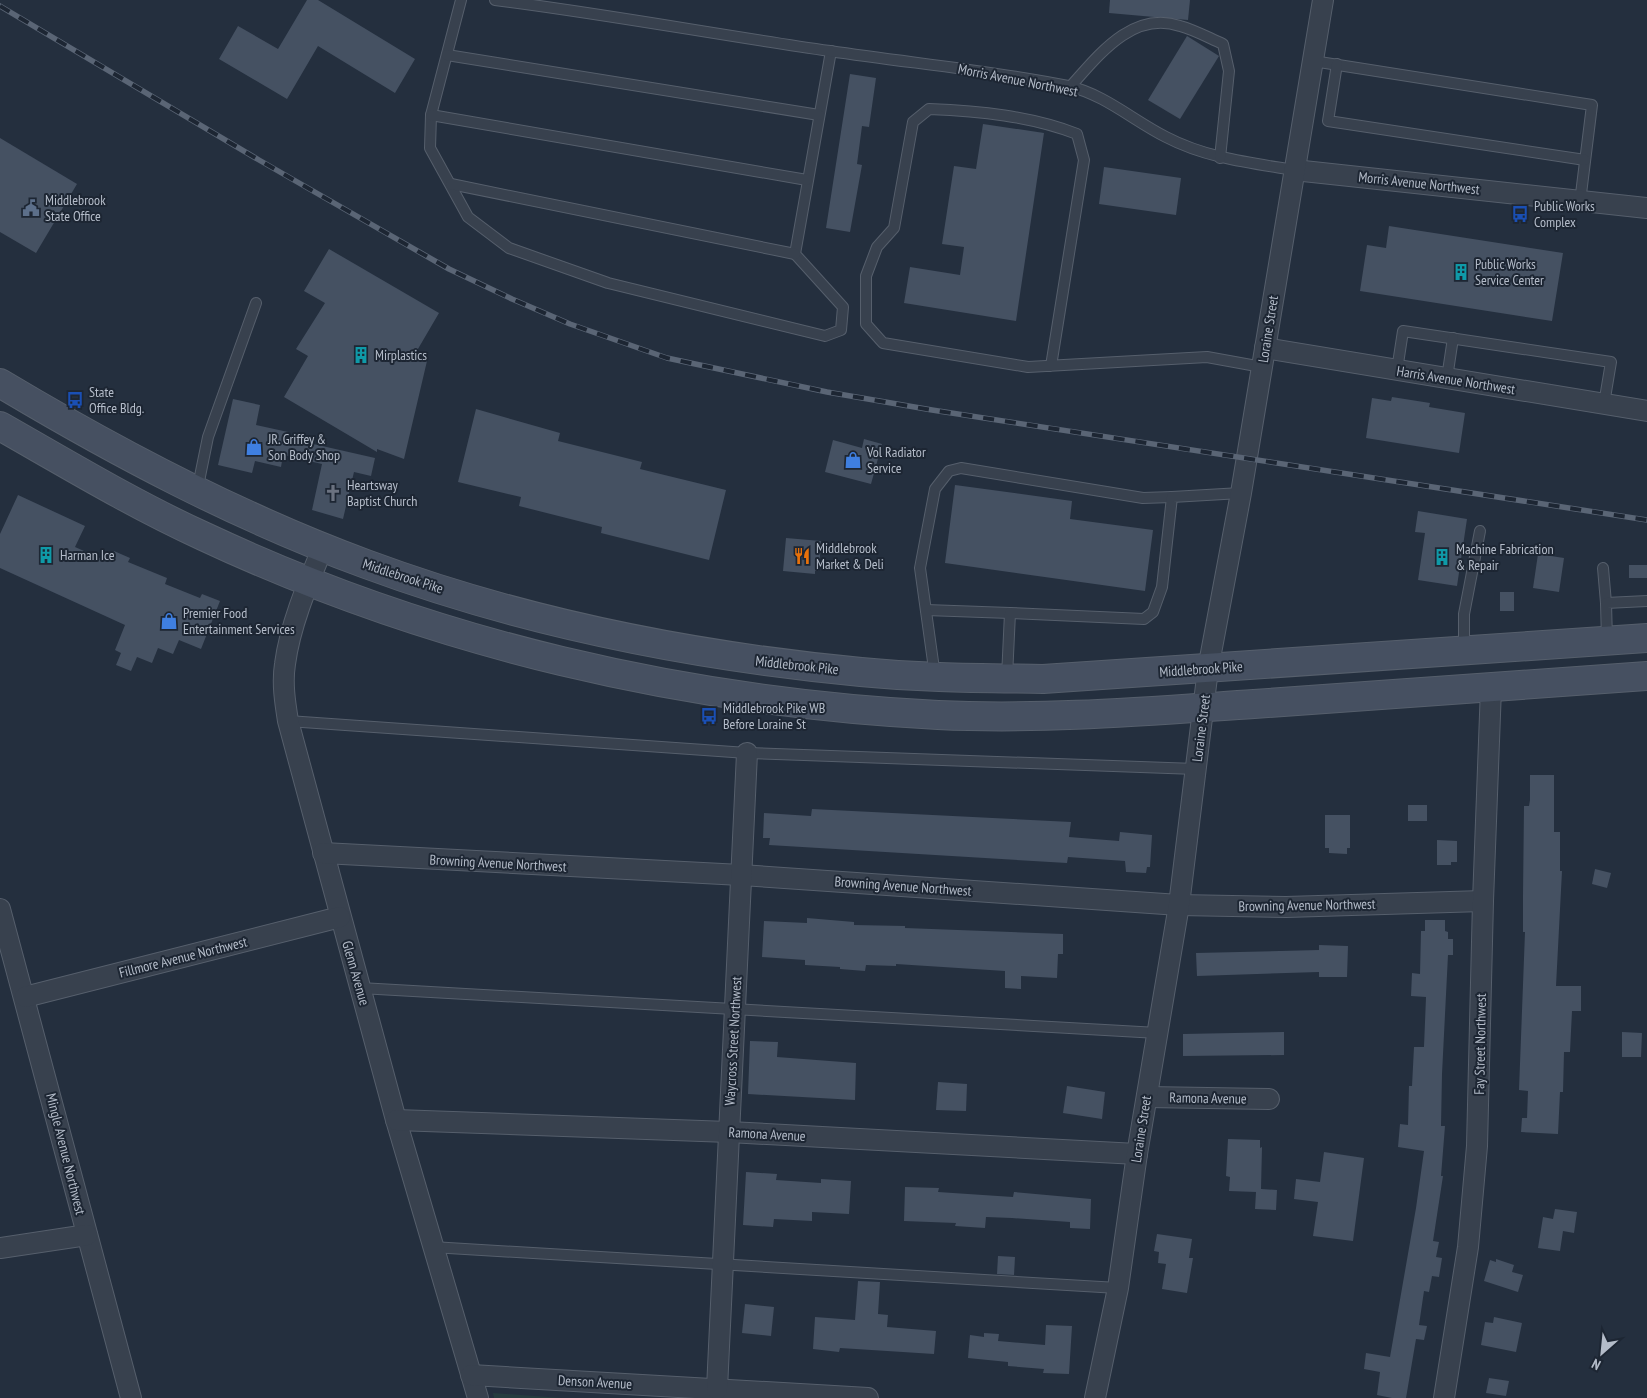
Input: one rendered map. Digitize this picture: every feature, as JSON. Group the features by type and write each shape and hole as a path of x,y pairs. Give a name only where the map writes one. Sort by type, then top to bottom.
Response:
{"main road":[{"name":"Middlebrook Pike","path":"0,383 82,432 197,492 323,547 432,586 553,621 616,636 749,660 863,672 1043,679 1464,652 1647,638"},
{"path":"0,426 122,497 205,537 309,582 420,621 598,671 746,697 843,708 941,715 1045,716 1203,708 1647,676"},
{"path":"746,697 749,660"}],"street":[{"name":"Loraine Street","path":"1095,1398 1118,1288 1137,1154 1179,905 1208,669 1241,493 1323,0"},
{"name":"Morris Avenue Northwest","path":"1294,170 1430,183 1580,202 1647,208"},
{"name":"Harris Avenue Northwest","path":"1264,358 1397,370 1647,411"},
{"name":"Glenn Avenue","path":"323,547 302,598 285,663 284,691 288,721 396,1120 478,1398"},
{"name":"Fay Street Northwest","path":"1444,1398 1468,1247 1477,1146 1491,688"},
{"name":"Waycross Street Northwest","path":"717,1389 747,753"},
{"name":"Browning Avenue Northwest","path":"323,853 741,876 1179,905 1286,907 1483,901"},
{"name":"Fillmore Avenue Northwest","path":"25,997 340,917"},
{"name":"Mingle Avenue Northwest","path":"1,919 25,997 131,1398"},
{"name":"Ramona Avenue","path":"1147,1097 1269,1098"},
{"name":"Ramona Avenue","path":"396,1120 729,1132 1137,1154"},
{"path":"0,1248 87,1235"},
{"name":"Denson Avenue","path":"471,1375 868,1398"}],"lane":[{"path":"451,184 795,254 843,307 841,330 825,336 608,282 509,248 468,217 430,148 431,115 461,0"},
{"name":"Morris Avenue Northwest","path":"495,0 831,51 926,63 1070,87 1102,99 1168,138 1220,158 1294,170"},
{"path":"1070,87 1109,44 1143,24 1178,25 1223,44 1229,71 1220,158"},
{"path":"795,254 831,51"},
{"path":"446,55 819,115"},
{"path":"1313,61 1592,105 1580,202"},
{"path":"1337,64 1328,121 1586,160"},
{"path":"1051,366 1084,160 1078,134 1055,125 968,110 929,109 913,122 894,228 877,247 866,276 866,324 883,344 1028,367 1051,366 1207,357 1264,358"},
{"path":"431,115 807,180"},
{"path":"197,492 208,437 256,303"},
{"path":"1397,370 1403,331 1610,362 1604,404"},
{"path":"1447,378 1453,338"},
{"path":"935,676 920,568 935,488 949,471 961,468 1143,498 1241,493"},
{"path":"926,610 1144,619 1149,616 1158,603 1162,587 1172,497"},
{"path":"1464,652 1464,614 1480,531"},
{"path":"1603,568 1608,641"},
{"path":"1606,603 1647,601"},
{"path":"1007,678 1010,613"},
{"path":"288,721 747,753 1196,768"},
{"path":"360,988 735,1007 1158,1034"},
{"path":"432,1246 1118,1288"}],"green space":[{"path":"493,1393 562,1398 494,1398"}],"building":[{"path":"307,0 318,0 415,59 395,93 318,46 287,99 219,59 238,26 278,49"},
{"path":"1110,0 1190,0 1188,20 1109,13"},
{"path":"1187,36 1219,56 1180,119 1148,100"},
{"path":"850,74 876,78 869,127 862,126 857,164 862,165 850,232 826,228"},
{"path":"983,124 1044,133 1016,321 904,303 910,267 960,275 964,247 942,244 954,166 976,169"},
{"name":"Middlebrook State Office","path":"0,138 77,184 36,253 0,232"},
{"path":"1104,167 1181,178 1176,215 1099,204"},
{"name":"Public Works Service Center","path":"1389,226 1563,253 1552,321 1360,291 1367,245 1386,248"},
{"name":"Mirplastics","path":"329,249 439,313 415,354 427,361 404,459 377,449 377,452 284,397 308,356 296,349 325,303 304,291"},
{"path":"1392,397 1430,403 1429,407 1465,413 1459,453 1366,438 1372,398 1391,401"},
{"path":"233,399 260,405 256,425 288,432 287,438 375,458 371,476 354,472 343,519 312,510 322,464 283,455 281,467 255,461 252,473 218,465"},
{"path":"476,409 560,433 558,441 642,462 640,469 726,490 709,560 601,533 602,527 519,506 521,497 458,482"},
{"name":"Vol Radiator Service","path":"864,439 882,444 871,484 825,472 833,440 862,448"},
{"path":"955,485 1072,501 1070,519 1153,530 1145,591 945,563"},
{"path":"18,495 85,526 75,547 109,562 114,551 130,558 128,562 167,578 165,584 200,598 202,594 220,601 201,649 179,640 173,654 158,648 152,663 137,657 131,671 116,665 121,653 115,650 125,625 0,568 0,534"},
{"name":"Machine Fabrication & Repair","path":"1418,511 1467,519 1457,586 1418,580 1425,533 1415,532"},
{"name":"Middlebrook Market & Deli","path":"786,538 821,541 819,571 815,571 815,574 783,571"},
{"path":"1538,554 1564,558 1559,592 1533,588"},
{"path":"1629,565 1647,565 1647,578 1629,578"},
{"path":"1500,592 1514,592 1514,611 1500,611"},
{"path":"1530,775 1554,775 1554,832 1560,832 1560,871 1562,871 1556,986 1581,986 1581,1011 1572,1011 1570,1052 1564,1052 1563,1092 1560,1092 1558,1134 1521,1132 1522,1118 1527,1118 1528,1091 1519,1090 1525,932 1523,932 1524,806 1529,806"},
{"path":"1408,805 1427,805 1427,821 1408,821"},
{"path":"812,809 1071,822 1069,837 1119,841 1120,832 1152,835 1150,867 1147,867 1146,873 1126,872 1125,861 1068,857 1067,863 769,845 770,838 763,838 764,813 811,816"},
{"path":"1325,815 1350,815 1350,848 1347,848 1347,854 1329,853 1329,848 1325,848"},
{"path":"1437,840 1457,841 1457,862 1451,862 1451,865 1437,865"},
{"path":"1595,869 1611,873 1607,888 1592,884"},
{"path":"807,918 854,922 854,925 1063,934 1063,954 1058,954 1057,978 1021,976 1021,989 1005,988 1005,971 896,964 896,966 866,965 865,971 805,965 805,960 762,957 764,921 807,923"},
{"path":"1425,920 1445,920 1445,931 1448,932 1448,939 1453,939 1453,955 1448,955 1442,1074 1441,1126 1445,1126 1441,1176 1443,1176 1433,1241 1439,1242 1436,1257 1442,1258 1439,1277 1432,1276 1429,1292 1424,1291 1419,1325 1427,1326 1424,1340 1416,1339 1406,1398 1392,1398 1377,1395 1380,1372 1364,1369 1366,1353 1390,1357 1424,1151 1398,1147 1400,1124 1408,1125 1409,1086 1412,1086 1414,1047 1424,1047 1426,997 1411,996 1412,973 1420,974 1421,931 1425,931"},
{"path":"1319,945 1348,946 1347,977 1319,977 1319,972 1197,976 1196,953 1319,950"},
{"path":"1284,1032 1284,1055 1183,1056 1183,1034"},
{"path":"1622,1032 1642,1033 1641,1057 1622,1057"},
{"path":"750,1041 778,1042 777,1057 856,1063 855,1100 748,1094"},
{"path":"938,1082 967,1084 966,1111 936,1110"},
{"path":"1067,1086 1105,1092 1102,1119 1063,1113"},
{"path":"1228,1139 1260,1140 1260,1148 1262,1147 1261,1189 1277,1190 1276,1210 1255,1209 1256,1192 1229,1191 1230,1177 1226,1176"},
{"path":"1324,1152 1364,1158 1353,1241 1313,1236 1318,1202 1294,1199 1296,1179 1320,1182"},
{"path":"746,1172 777,1174 776,1180 821,1183 821,1179 851,1181 849,1214 812,1212 812,1221 774,1219 773,1227 743,1225"},
{"path":"905,1187 939,1188 938,1192 1013,1197 1014,1192 1091,1199 1090,1229 1070,1228 1070,1222 1012,1218 986,1217 985,1228 955,1226 956,1223 904,1221"},
{"path":"1555,1209 1577,1212 1574,1233 1563,1231 1560,1251 1538,1248 1543,1217 1553,1219"},
{"path":"1157,1234 1192,1239 1189,1258 1193,1258 1187,1293 1162,1289 1166,1264 1158,1263 1159,1252 1154,1251"},
{"path":"998,1256 1015,1257 1014,1275 997,1274"},
{"path":"1496,1259 1514,1265 1512,1272 1523,1275 1518,1292 1484,1281 1490,1260 1496,1262"},
{"path":"858,1281 880,1282 878,1314 888,1315 887,1327 936,1331 934,1354 840,1348 839,1352 813,1349 815,1317 855,1320"},
{"path":"745,1304 774,1307 771,1336 742,1333"},
{"path":"1494,1317 1522,1323 1516,1352 1481,1345 1485,1322 1493,1323"},
{"path":"1046,1325 1072,1326 1069,1374 1043,1373 1044,1369 1008,1366 1008,1362 968,1358 970,1335 984,1337 984,1333 999,1334 998,1341 1045,1345"},
{"path":"1489,1378 1509,1381 1506,1396 1486,1393"}],"railway":[{"path":"0,6 259,160 449,269 570,324 667,358 827,392 932,410 1647,520"}],"place":[{"name":"Middlebrook State Office","path":"31,208"},
{"name":"Public Works Complex","path":"1520,214"},
{"name":"Public Works Service Center","path":"1461,272"},
{"name":"Mirplastics","path":"361,355"},
{"name":"State Office Bldg.","path":"75,400"},
{"name":"JR. Griffey & Son Body Shop","path":"254,447"},
{"name":"Vol Radiator Service","path":"853,460"},
{"name":"Heartsway Baptist Church","path":"333,493"},
{"name":"Harman Ice","path":"46,555"},
{"name":"Middlebrook Market & Deli","path":"802,556"},
{"name":"Machine Fabrication & Repair","path":"1442,557"},
{"name":"Premier Food Entertainment Services","path":"169,621"},
{"name":"Middlebrook Pike WB Before Loraine St","path":"709,716"}]}
